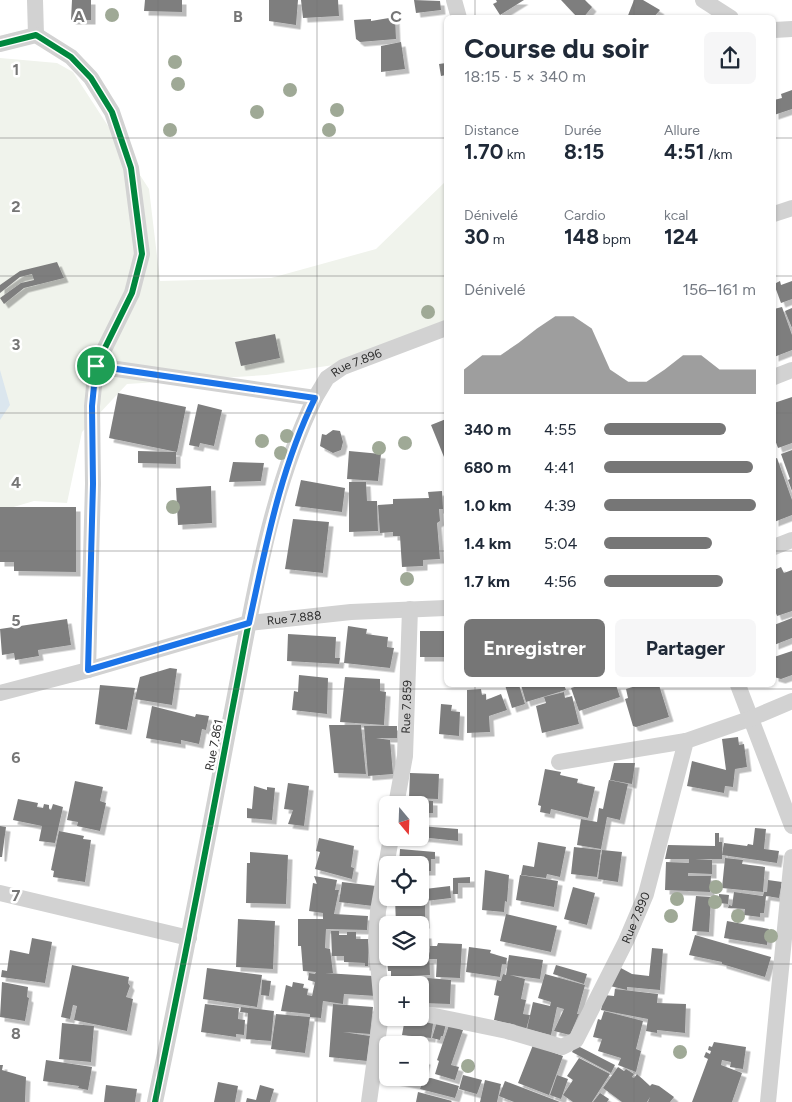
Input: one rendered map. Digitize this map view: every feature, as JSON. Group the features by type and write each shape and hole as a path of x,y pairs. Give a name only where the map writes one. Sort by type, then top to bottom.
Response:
{"street":[{"path":"35,0 36,35"},
{"path":"454,0 458,15"},
{"path":"703,0 726,15"},
{"path":"776,30 792,29"},
{"path":"0,44 36,35 71,57 91,78 112,112 131,168 142,254 132,293 96,366 92,406 93,484 88,670"},
{"path":"776,213 792,208"},
{"name":"Rue 7.896","path":"315,398 327,378 343,367 444,329"},
{"path":"96,366 315,398"},
{"path":"776,376 792,370"},
{"name":"Rue 7.861","path":"155,1102 189,938 249,623 274,510 291,452 315,398"},
{"path":"776,546 792,540"},
{"name":"Rue 7.888","path":"0,693 88,670 249,623 301,616 444,608"},
{"name":"Rue 7.859","path":"398,796 405,756 410,609"},
{"path":"739,687 792,826"},
{"path":"559,762 686,741 752,718 792,701"},
{"name":"Rue 7.890","path":"429,1015 507,1031 562,1047 576,1040 626,941 646,894 686,741"},
{"path":"381,976 376,941 378,911 390,846"},
{"path":"768,1102 785,1010 792,857"},
{"path":"0,894 189,938"},
{"path":"369,1102 382,1026"}],"shaded area":[{"path":"0,58 57,63 73,72 149,189 160,281 271,278 376,249 444,183 444,322 354,362 266,375 127,384 82,432 67,503 34,501 0,511"},
{"path":"0,370 10,405 0,420"}],"building":[{"path":"72,0 91,0 91,20 71,20"},
{"path":"145,0 182,0 182,12 144,11"},
{"path":"269,0 298,0 296,25 269,21"},
{"path":"301,0 338,0 339,16 303,18"},
{"path":"414,0 440,1 441,10 416,13"},
{"path":"496,0 524,0 500,15 493,4 497,2"},
{"path":"561,0 585,0 592,7 585,15 575,15"},
{"path":"634,0 643,0 660,10 656,15 628,15"},
{"path":"395,17 396,39 360,42 356,39 354,20 371,19 371,21"},
{"path":"401,42 405,69 381,72 381,46"},
{"path":"444,63 444,75 441,76 439,64"},
{"path":"792,90 792,109 776,114 776,100 782,98 781,94"},
{"path":"57,262 64,278 24,288 4,304 0,298 21,283 34,280 32,274 20,277 0,293 0,285 20,271"},
{"path":"780,281 781,285 792,281 792,299 781,303 776,289 776,283"},
{"path":"782,307 792,335 792,350 776,356 776,308"},
{"path":"792,308 792,328 785,311"},
{"path":"275,334 280,358 241,366 235,342"},
{"path":"118,393 186,407 177,452 109,438"},
{"path":"792,397 792,443 778,448 776,442 776,402"},
{"path":"198,404 222,410 214,446 200,443 199,447 189,445"},
{"path":"444,420 444,457 431,425"},
{"path":"333,430 340,431 343,442 341,450 333,453 320,446 322,434 326,435"},
{"path":"792,450 792,491 788,480 790,479 781,454"},
{"path":"138,451 176,452 176,464 138,463"},
{"path":"349,451 381,454 378,481 347,479"},
{"path":"776,458 792,500 792,515 776,521"},
{"path":"233,462 264,463 261,481 229,482"},
{"path":"301,480 345,488 342,512 295,506"},
{"path":"349,482 366,482 367,501 377,501 378,531 349,532"},
{"path":"211,486 212,523 178,525 176,488"},
{"path":"442,491 443,509 439,509 440,521 437,523 440,559 423,560 423,566 402,567 400,536 393,536 393,532 380,533 378,505 393,504 393,499 429,498 428,492"},
{"path":"0,507 76,507 76,572 14,571 14,562 0,562"},
{"path":"293,519 329,522 323,573 285,569"},
{"path":"781,567 784,573 792,570 792,611 777,616 776,613 776,569"},
{"path":"792,618 792,638 776,644 776,624"},
{"path":"67,619 71,645 38,650 39,656 15,660 14,653 2,655 0,629"},
{"path":"348,626 367,629 366,634 388,637 387,647 394,648 390,668 344,663"},
{"path":"420,631 444,631 444,657 420,657"},
{"path":"288,634 336,637 335,658 340,658 339,664 287,661"},
{"path":"792,651 792,675 781,679 776,678 776,656"},
{"path":"170,668 177,669 172,705 135,699 140,677"},
{"path":"299,675 328,678 327,714 292,710 294,691 298,692"},
{"path":"345,677 380,679 380,691 386,692 384,725 340,722"},
{"path":"100,685 135,688 127,730 95,724"},
{"path":"506,687 520,687 525,704 512,708"},
{"path":"522,687 565,687 566,690 526,702"},
{"path":"617,687 620,697 579,711 571,688"},
{"path":"632,687 660,687 669,717 636,727 633,726 625,699 628,698 626,689"},
{"path":"481,689 482,695 486,694 486,700 501,694 507,710 489,716 490,732 467,733 467,690"},
{"path":"564,692 565,698 572,696 579,724 542,733 536,706 546,703 544,697"},
{"path":"441,704 452,705 451,711 460,712 459,736 439,734"},
{"path":"152,706 195,717 196,714 209,716 206,730 202,729 199,744 181,740 181,744 146,738"},
{"path":"329,725 361,725 366,774 334,773"},
{"path":"364,726 397,726 397,738 376,738 390,740 393,774 368,776"},
{"path":"738,737 739,745 744,744 747,767 735,769 733,787 725,786 724,793 687,786 692,761 726,770 722,739"},
{"path":"614,763 635,763 632,784 610,780"},
{"path":"545,769 561,772 560,775 578,779 577,783 595,787 588,818 551,809 550,814 540,812 541,806 538,805"},
{"path":"410,773 439,774 438,799 429,799 429,796 409,796"},
{"path":"609,780 628,784 620,820 607,817 601,849 577,845 581,819 597,822 599,808 603,809"},
{"path":"75,781 103,787 100,801 106,803 100,831 77,826 78,822 67,820"},
{"path":"288,783 309,786 304,826 288,824 293,810 284,809"},
{"path":"254,786 267,790 267,787 275,788 272,820 247,818 247,808 252,809"},
{"path":"18,799 38,803 37,807 43,808 44,804 49,805 51,810 53,804 63,807 55,843 39,841 42,826 13,820"},
{"path":"429,801 433,801 433,813 429,813"},
{"path":"0,826 6,827 2,857 0,857"},
{"path":"429,827 458,829 458,841 429,838"},
{"path":"755,828 766,829 764,849 779,851 777,863 722,855 724,843 753,845"},
{"path":"59,831 84,836 83,839 91,840 85,882 53,877 54,871 51,870"},
{"path":"715,833 719,833 719,842 722,842 722,859 695,859 712,860 712,874 688,873 688,876 711,876 710,892 665,890 666,862 689,863 689,859 665,859 668,845 715,846"},
{"path":"319,838 354,846 351,867 354,868 352,879 315,869 320,852 316,851"},
{"path":"538,842 566,847 560,877 547,874 546,878 521,875 523,865 534,867"},
{"path":"574,847 601,850 597,877 571,874"},
{"path":"400,849 435,852 435,859 431,859 431,871 429,871 429,856 400,856"},
{"path":"602,850 622,852 618,882 598,879"},
{"path":"250,852 288,855 286,904 246,903 247,863 250,863"},
{"path":"725,858 743,860 742,864 765,867 763,892 722,888"},
{"path":"485,870 509,875 507,902 505,901 504,912 482,910"},
{"path":"520,875 558,881 554,907 516,900"},
{"path":"314,876 337,880 335,890 339,890 334,914 368,916 367,930 326,929 325,948 330,949 333,973 325,973 373,976 376,996 344,994 343,1004 323,1001 321,1018 310,1017 310,1014 281,1011 286,985 292,987 293,982 304,984 303,988 308,989 307,995 312,996 315,982 308,980 309,973 315,974 316,972 303,971 301,946 298,946 298,919 323,919 323,913 309,911 313,883 317,884"},
{"path":"470,877 470,883 458,883 458,894 453,894 453,878"},
{"path":"768,880 782,882 779,898 766,896 764,913 760,913 760,917 744,915 745,909 728,908 729,905 732,906 734,892 763,896 764,892 767,892"},
{"path":"342,882 376,886 373,906 339,902"},
{"path":"450,886 451,898 429,901 429,889"},
{"path":"573,887 595,893 587,925 564,919"},
{"path":"719,894 729,895 728,904 719,903"},
{"path":"696,896 711,897 709,932 692,931"},
{"path":"395,906 425,906 425,916 396,916"},
{"path":"506,914 557,926 551,952 500,941"},
{"path":"238,919 275,921 273,969 236,967"},
{"path":"727,921 769,929 767,945 724,938"},
{"path":"331,931 339,931 339,935 347,935 347,932 356,932 356,939 369,939 368,966 365,966 365,963 344,962 344,956 332,956"},
{"path":"695,935 771,957 765,977 722,964 722,962 689,955"},
{"path":"32,938 52,942 45,983 1,977 2,970 7,971 10,950 29,954"},
{"path":"438,943 462,944 460,978 436,977 437,959 429,959 430,946 437,946"},
{"path":"469,947 491,950 490,953 507,958 506,964 502,964 500,977 466,972"},
{"path":"429,948 430,975 391,976 391,971 388,971 388,966 429,966"},
{"path":"652,948 663,949 660,990 627,987 627,990 610,986 619,967 632,974 649,976"},
{"path":"509,955 543,960 540,979 510,975 525,979 521,999 526,1000 523,1014 530,1015 526,1030 515,1028 516,1025 494,1020 499,996 494,995 497,980 501,981 503,974 506,975"},
{"path":"72,965 129,977 128,983 130,986 126,997 133,999 127,1031 74,1020 77,1006 73,1005 70,1019 61,1017"},
{"path":"556,965 587,974 584,984 553,974"},
{"path":"207,968 262,975 257,1007 203,999"},
{"path":"545,974 585,985 577,1014 579,1014 570,1035 554,1031 564,1009 557,1007 551,1035 527,1029 533,1002 550,1006 551,1002 538,998"},
{"path":"429,978 451,980 450,1004 429,1003"},
{"path":"262,980 271,981 269,996 261,995"},
{"path":"2,982 28,987 27,997 29,998 25,1021 0,1017"},
{"path":"615,989 658,994 657,1003 686,1004 685,1033 657,1030 657,1033 646,1031 648,1019 601,1010 604,995 614,996"},
{"path":"205,1004 239,1008 238,1019 245,1020 244,1035 236,1034 236,1037 201,1032"},
{"path":"333,1004 373,1007 370,1034 343,1032 370,1036 367,1061 329,1057"},
{"path":"241,1007 274,1011 271,1041 246,1039 248,1013 240,1012"},
{"path":"604,1011 643,1021 636,1049 641,1051 636,1072 618,1065 621,1058 598,1051 602,1039 593,1037 598,1019 601,1020"},
{"path":"276,1014 310,1017 305,1053 271,1049"},
{"path":"429,1017 434,1017 431,1038 429,1036 402,1035 404,1026 429,1026"},
{"path":"438,1018 447,1020 443,1036 441,1036 440,1040 432,1038"},
{"path":"62,1023 94,1026 91,1062 59,1059"},
{"path":"449,1025 463,1030 451,1065 459,1067 455,1080 435,1074 439,1061 437,1060"},
{"path":"714,1042 746,1047 743,1069 730,1067 731,1062 722,1060 721,1065 742,1073 732,1102 692,1102 708,1059 704,1057 706,1052 710,1054 709,1046 712,1047"},
{"path":"533,1045 563,1056 549,1095 518,1083"},
{"path":"576,1045 615,1065 611,1073 572,1052"},
{"path":"579,1058 610,1074 592,1102 573,1102 563,1095 573,1080 567,1076"},
{"path":"46,1060 92,1067 88,1090 78,1088 79,1086 43,1081"},
{"path":"0,1065 3,1065 2,1070 26,1077 25,1102 0,1102"},
{"path":"618,1067 634,1074 632,1077 634,1078 637,1074 650,1086 652,1084 659,1086 674,1097 670,1102 648,1102 650,1097 647,1102 622,1102 603,1088"},
{"path":"463,1075 482,1080 477,1094 459,1089"},
{"path":"557,1075 568,1079 561,1099 550,1095"},
{"path":"429,1078 431,1078 459,1086 455,1098 420,1089 421,1086 429,1086"},
{"path":"485,1080 501,1084 497,1102 480,1102"},
{"path":"505,1081 560,1102 514,1102 499,1096"},
{"path":"218,1082 238,1086 235,1102 214,1102"},
{"path":"106,1085 137,1089 135,1102 104,1102"},
{"path":"260,1085 274,1089 270,1102 246,1102 247,1098 256,1100"},
{"path":"418,1092 452,1101 416,1102"},
{"path":"600,1093 609,1099 607,1102 593,1102"}],"cycle path":[{"path":"0,44 36,35 71,57 91,78 112,112 131,168 142,254 132,293 96,366 92,406 93,484 88,670"},
{"path":"155,1102 263,554 285,474 298,436 315,398"}],"route":[{"path":"96,366 315,398 291,452 274,510 249,623 88,670 93,484 92,406 96,366"}]}
